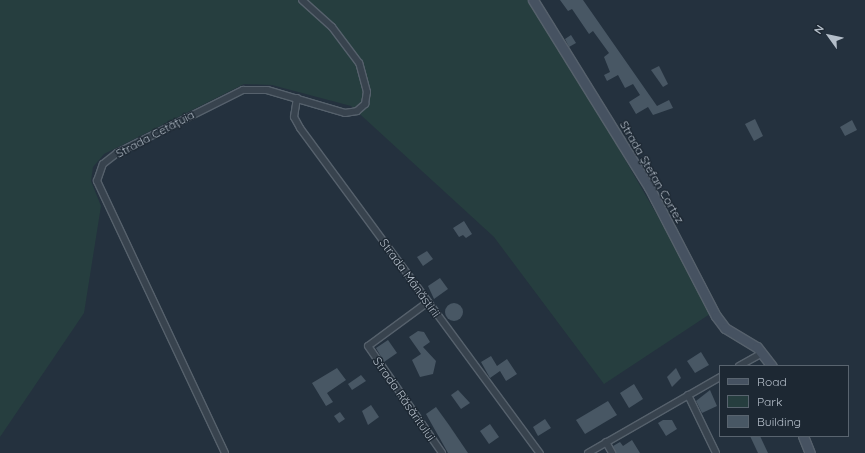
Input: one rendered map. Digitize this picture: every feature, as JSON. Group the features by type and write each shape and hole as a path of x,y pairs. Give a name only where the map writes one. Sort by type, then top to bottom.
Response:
{"street":[{"name":"Strada Cetățuia","path":"225,453 97,182 103,164 117,153 228,96 255,89 297,98 345,113 357,111 365,104 368,92 359,63 349,49 302,0"},
{"name":"Strada Ștefan Cortez","path":"533,0 650,187 716,316 725,328 762,353 771,365"},
{"name":"Strada Mânăstirii","path":"297,98 294,117 300,128 540,453"},
{"name":"Strada Răsăritului","path":"428,302 368,346 442,453"},
{"path":"741,365 762,353"},
{"path":"588,453 719,378"},
{"path":"688,395 716,453"},
{"path":"803,437 810,453"},
{"path":"606,442 612,453"}],"green space":[{"path":"0,0 533,0 713,312 604,384 494,237 351,106 272,85 244,84 104,154 93,167 91,181 101,206 84,313 0,437"}],"building":[{"path":"560,0 583,0 657,106 669,100 673,108 653,115 648,107 636,114 629,102 640,95 633,84 625,88 618,75 607,81 604,75 610,72 604,57 609,53 593,31 589,34 572,9 568,11"},
{"path":"571,35 576,43 569,47 565,39"},
{"path":"659,66 668,84 663,87 651,70"},
{"path":"755,119 763,136 754,141 745,124"},
{"path":"852,120 857,130 845,136 840,127"},
{"path":"464,221 472,234 466,238 463,235 459,237 453,228"},
{"path":"427,251 433,259 423,266 417,257"},
{"path":"440,278 448,289 434,299 428,286"},
{"path":"454,303 460,306 463,312 460,318 454,321 448,318 445,312 448,306"},
{"path":"418,331 424,332 430,342 423,347 436,361 433,374 420,377 412,360 421,354 409,337"},
{"path":"388,340 397,353 384,362 376,348"},
{"path":"701,352 709,365 695,373 687,361"},
{"path":"491,356 497,366 507,359 517,374 506,381 500,371 490,378 481,362"},
{"path":"337,368 346,380 327,393 333,402 326,406 312,383"},
{"path":"676,368 681,378 672,387 667,377"},
{"path":"361,375 366,381 352,390 348,384"},
{"path":"634,384 643,399 629,408 620,393"},
{"path":"458,390 470,403 461,409 451,395"},
{"path":"710,390 717,406 702,413 696,401"},
{"path":"608,401 617,415 585,434 576,420"},
{"path":"371,405 379,417 368,425 362,411"},
{"path":"436,407 468,453 448,453 426,414"},
{"path":"340,412 345,419 339,423 334,416"},
{"path":"545,419 551,428 538,436 533,427"},
{"path":"663,420 672,420 677,429 666,436 658,423"},
{"path":"490,424 499,437 489,444 480,431"},
{"path":"750,437 760,437 768,453 758,453"},
{"path":"632,440 640,453 616,453 613,446 620,442 623,446"}]}
